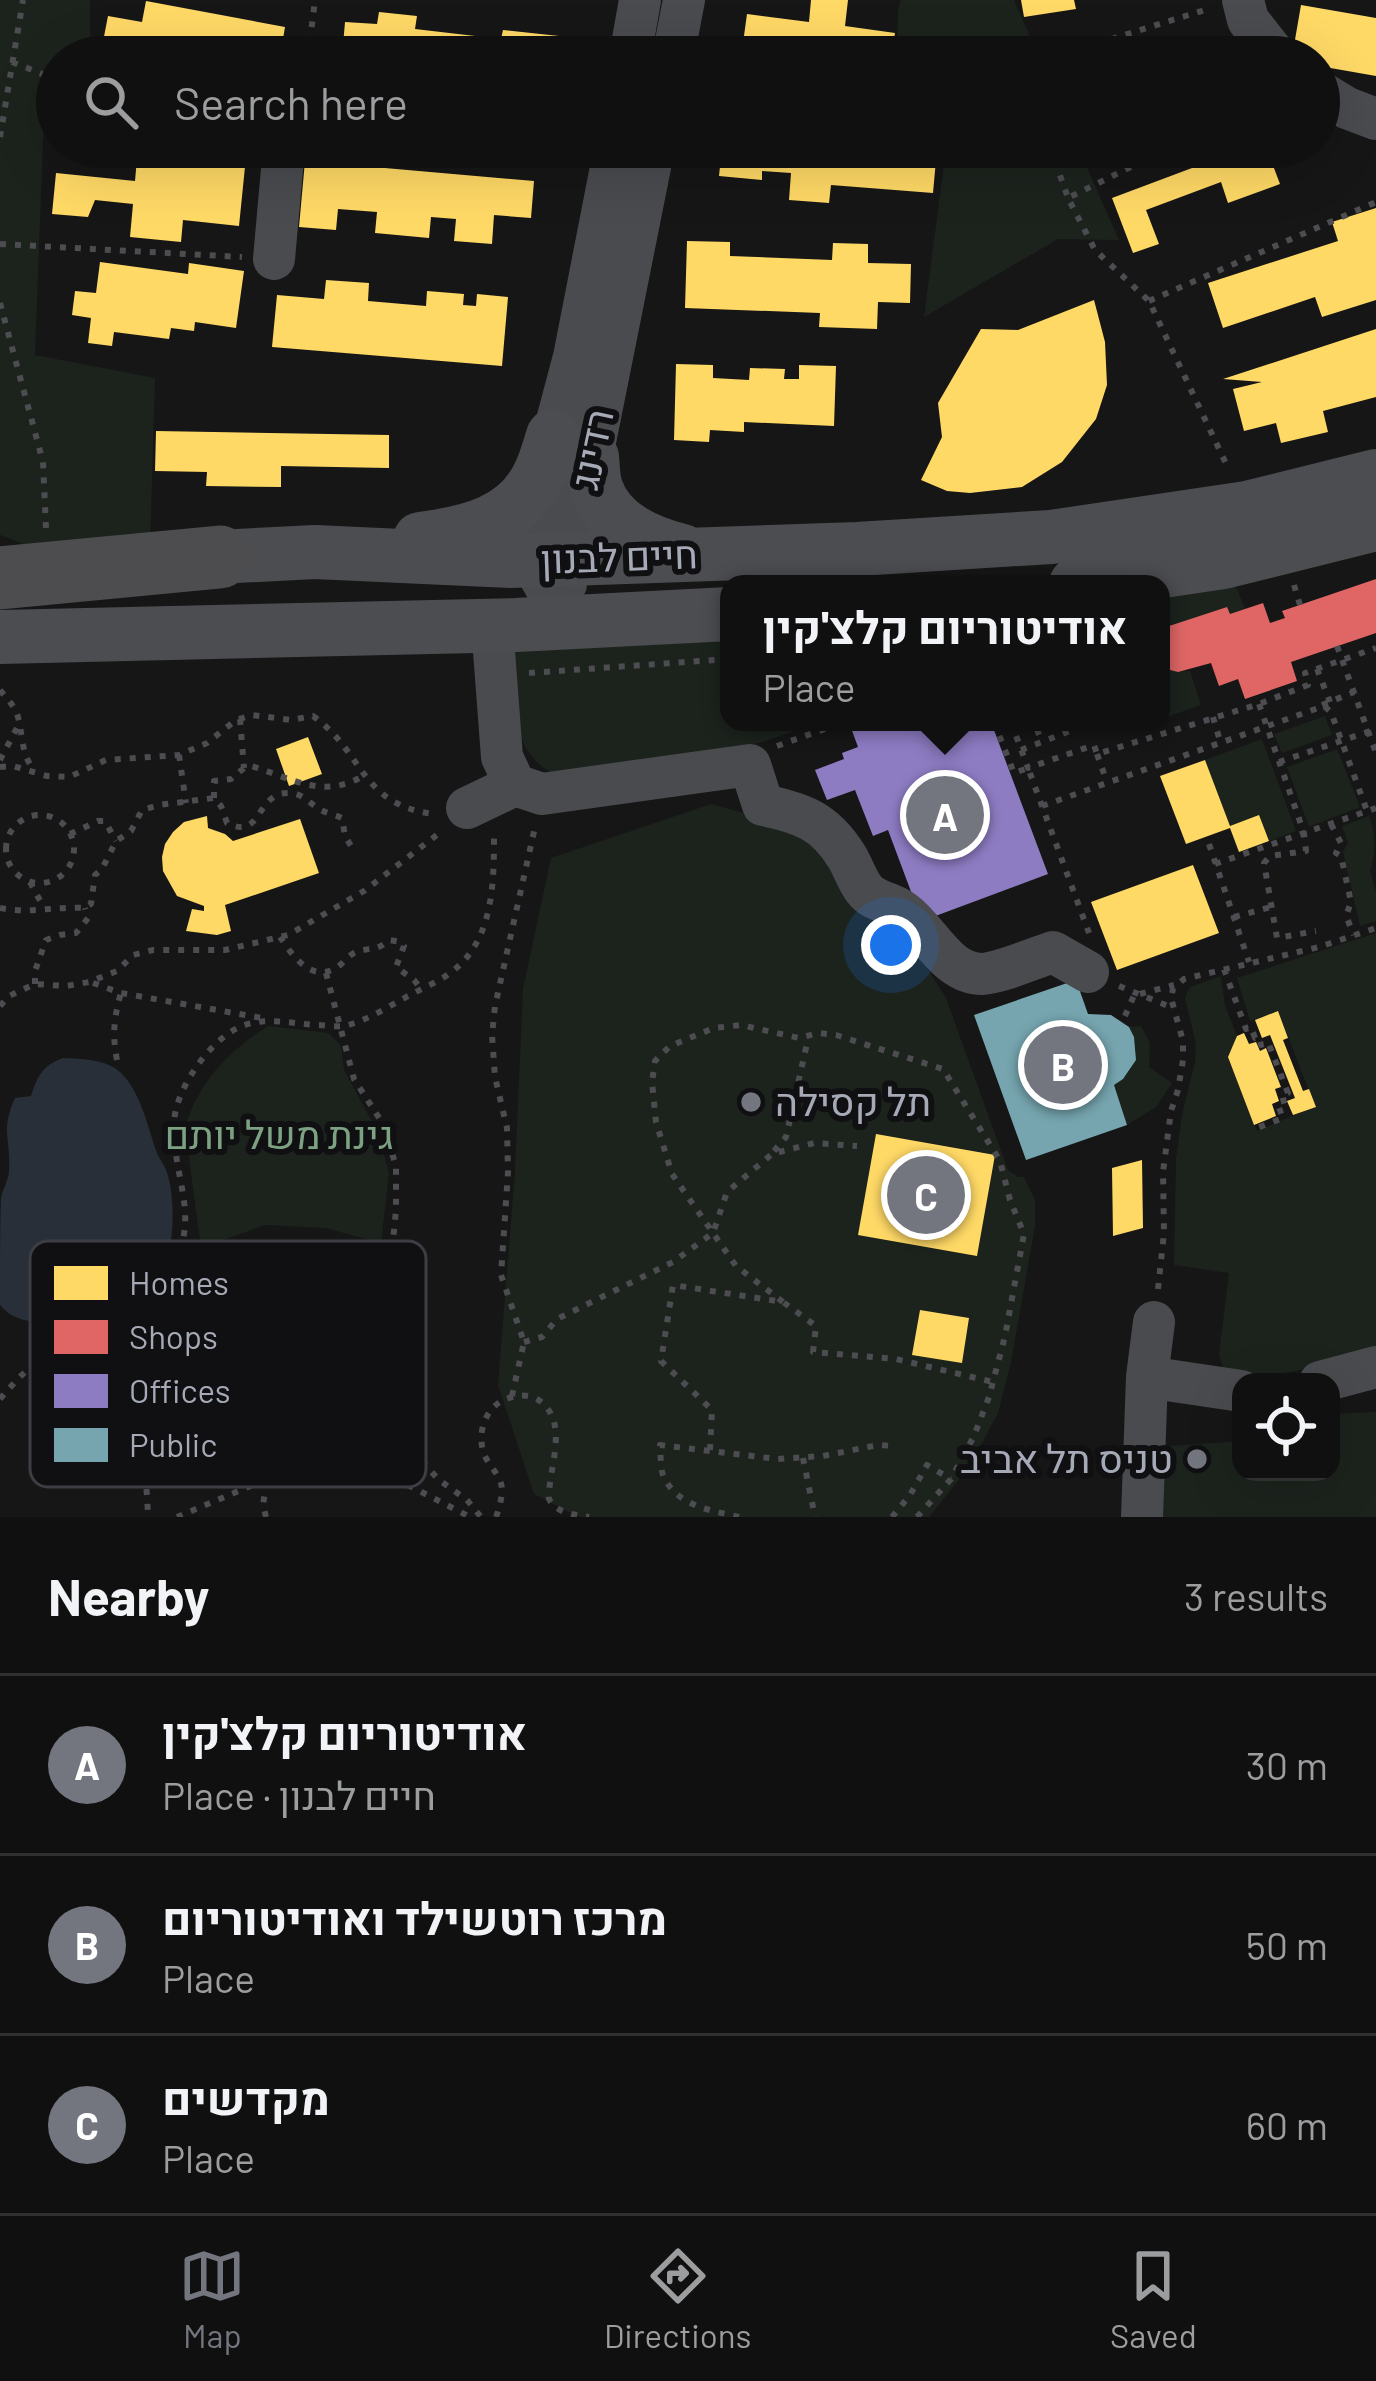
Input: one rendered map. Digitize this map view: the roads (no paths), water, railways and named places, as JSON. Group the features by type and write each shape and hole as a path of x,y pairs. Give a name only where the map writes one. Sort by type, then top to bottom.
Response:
{"highway":[{"path":"11,565 220,557"}],"main road":[{"path":"315,552 474,531 504,515 528,494 540,474 573,447 616,519 652,543 696,555"},
{"name":"חיים לבנון","path":"220,557 315,552 512,561 1051,537 1247,508 1376,476"},
{"path":"1136,575 1223,562 1376,524"},
{"name":"חיים לבנון","path":"0,637 494,650 566,622 720,614"}],"street":[{"path":"634,36 640,0"},
{"path":"677,36 684,0"},
{"path":"1230,3 1261,36"},
{"path":"1340,104 1376,118"},
{"path":"274,259 282,168"},
{"name":"רדינג","path":"592,361 613,168"},
{"name":"רדינג","path":"566,622 549,559 592,361 648,168"},
{"path":"494,650 504,796 750,765 764,805 815,821 846,856 864,889 907,915 952,962 984,974 1053,952 1098,976"},
{"path":"1142,1517 1154,1322"},
{"path":"1340,1377 1376,1367"},
{"path":"1147,1378 1232,1390"}],"place":[{"name":"אודיטוריום קלצ'קין","path":"945,815"},
{"name":"מרכז רוטשילד ואודיטוריום","path":"1063,1065"},
{"name":"תל קסילה","path":"751,1102"},
{"name":"מקדשים","path":"926,1195"},
{"name":"טניס תל אביב","path":"1197,1459"}],"park label":[{"name":"גינת משל יותם","path":"279,1135"}]}
